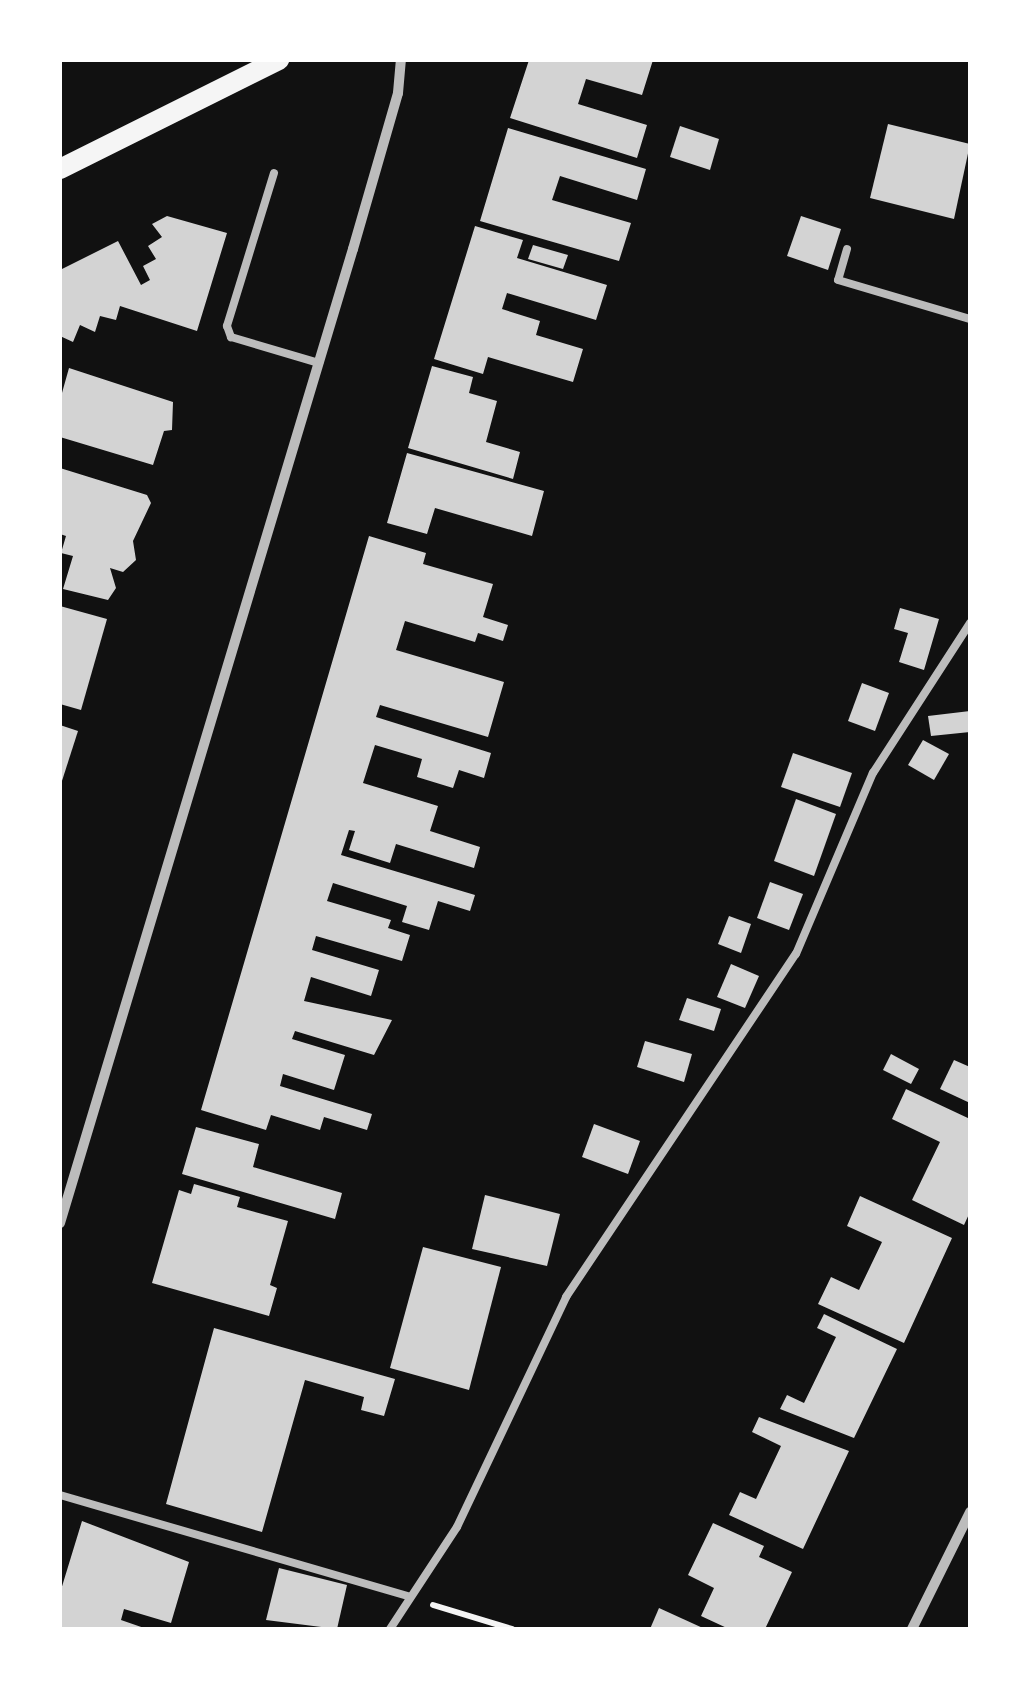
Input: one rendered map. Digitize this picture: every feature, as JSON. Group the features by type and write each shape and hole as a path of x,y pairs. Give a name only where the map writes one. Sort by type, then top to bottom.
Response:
{"main road":[{"path":"60,170 280,60"}],"street":[{"path":"60,1222 319,364 398,93 401,60"},
{"path":"912,1629 970,1512"}],"lane":[{"path":"274,174 227,326 231,337 319,364"},
{"path":"847,249 838,280 970,320"},
{"path":"390,1629 408,1596 457,1528 566,1297 796,954 873,773 970,623"},
{"path":"60,1496 408,1596"}],"path":[{"path":"408,1596 512,1629"}],"building":[{"path":"529,60 653,60 642,95 586,79 578,104 647,125 637,158 510,118"},
{"path":"888,124 970,144 954,219 870,198"},
{"path":"680,126 719,139 710,170 670,157"},
{"path":"508,128 646,169 637,200 560,176 552,200 631,223 619,261 480,221"},
{"path":"167,216 227,233 197,331 120,306 116,320 100,316 95,332 80,325 73,342 60,336 60,270 118,241 141,285 150,280 143,266 156,259 148,246 162,237 152,224"},
{"path":"801,216 841,229 828,270 787,256"},
{"path":"475,226 523,240 517,258 607,285 596,320 507,293 502,309 540,321 536,335 583,349 573,382 488,357 483,374 434,359"},
{"path":"533,245 568,255 563,269 528,259"},
{"path":"432,366 473,377 469,393 497,401 486,442 520,452 513,479 408,448"},
{"path":"69,368 173,402 172,430 164,431 153,465 60,437 60,400"},
{"path":"407,453 544,491 532,536 435,508 427,534 387,523"},
{"path":"60,468 147,495 151,503 133,541 136,560 123,572 110,568 116,588 108,600 63,589 73,556 61,553 66,536 60,534"},
{"path":"369,536 426,553 423,564 493,584 483,617 508,625 503,641 478,633 475,642 405,621 396,650 504,682 488,737 380,705 376,717 491,753 484,778 459,770 453,788 417,777 422,759 375,745 363,783 438,806 430,831 480,847 474,868 396,844 390,863 349,850 355,831 349,830 341,855 475,895 470,911 438,901 429,930 402,922 407,906 333,883 327,901 391,920 388,928 410,935 402,961 316,936 312,950 379,970 371,996 311,977 304,1001 392,1020 374,1055 295,1031 292,1039 345,1055 334,1090 283,1074 280,1086 372,1114 367,1130 324,1117 320,1130 271,1115 266,1130 201,1110"},
{"path":"60,606 107,619 81,710 60,704"},
{"path":"900,608 939,619 924,670 899,662 908,633 894,629"},
{"path":"862,683 889,693 875,731 848,721"},
{"path":"970,711 970,732 931,736 928,716"},
{"path":"60,725 78,731 61,784 60,784"},
{"path":"923,740 949,754 934,780 908,765"},
{"path":"793,753 852,773 840,807 781,787"},
{"path":"796,799 836,814 814,876 774,861"},
{"path":"770,882 803,894 789,930 757,918"},
{"path":"729,916 751,924 741,953 718,944"},
{"path":"731,964 759,976 745,1008 717,997"},
{"path":"687,998 721,1009 714,1031 679,1020"},
{"path":"645,1041 692,1054 684,1082 637,1067"},
{"path":"891,1054 919,1069 911,1084 883,1070"},
{"path":"954,1060 970,1067 970,1103 940,1089"},
{"path":"906,1089 970,1119 970,1212 964,1225 912,1200 940,1142 892,1119"},
{"path":"594,1124 640,1141 628,1174 582,1157"},
{"path":"196,1127 259,1144 253,1167 342,1193 335,1219 182,1174"},
{"path":"194,1184 240,1197 237,1207 288,1221 270,1285 277,1288 269,1316 152,1283 179,1190 191,1194"},
{"path":"485,1195 560,1214 547,1266 472,1249"},
{"path":"860,1196 952,1238 904,1343 818,1304 831,1277 859,1290 882,1242 847,1226"},
{"path":"423,1247 501,1267 469,1390 390,1368"},
{"path":"824,1314 897,1349 854,1438 780,1409 787,1395 804,1403 836,1337 817,1328"},
{"path":"214,1328 395,1379 384,1416 361,1410 364,1397 305,1380 262,1532 166,1504"},
{"path":"759,1417 849,1451 803,1549 729,1515 740,1492 756,1499 781,1446 752,1432"},
{"path":"82,1521 189,1562 171,1623 124,1609 121,1620 147,1629 60,1629 60,1593"},
{"path":"713,1523 764,1546 759,1557 792,1572 765,1629 729,1629 701,1616 714,1588 688,1575"},
{"path":"279,1568 347,1585 337,1629 266,1620"},
{"path":"659,1608 705,1629 650,1629"}]}
